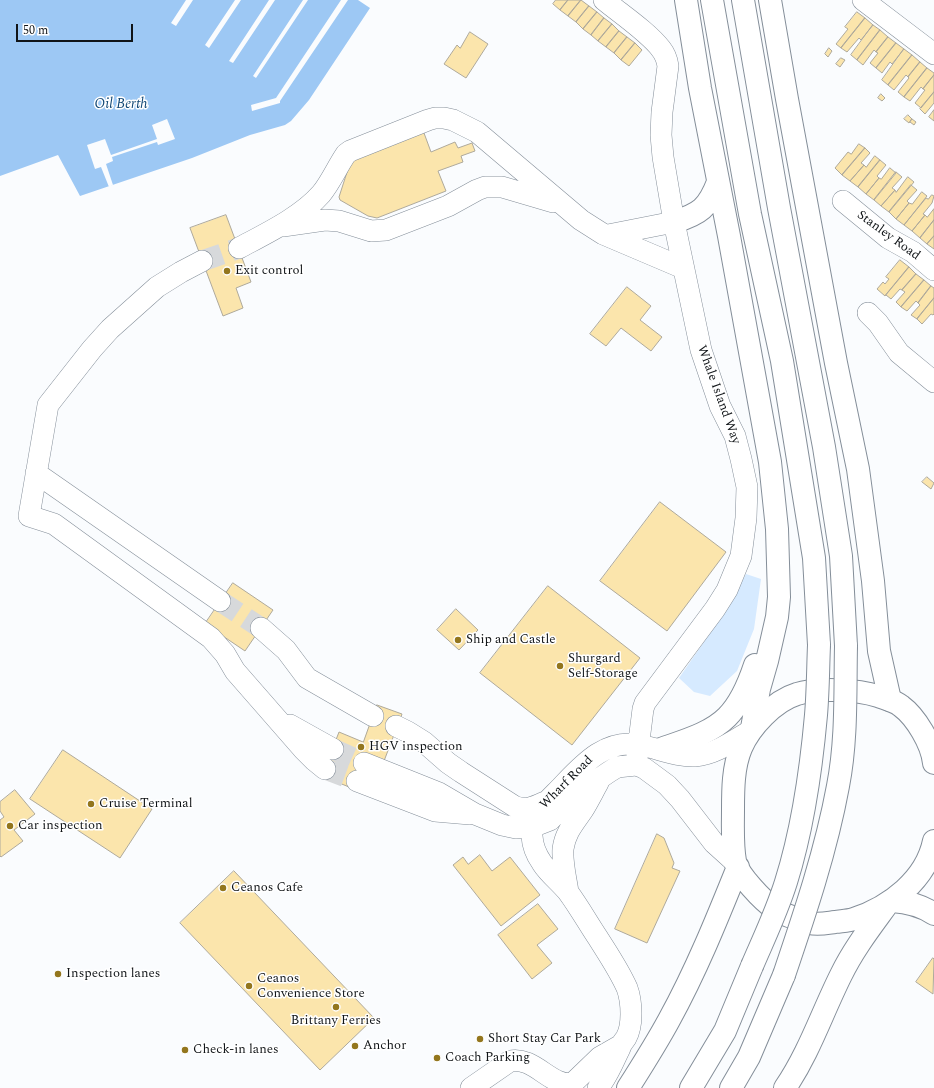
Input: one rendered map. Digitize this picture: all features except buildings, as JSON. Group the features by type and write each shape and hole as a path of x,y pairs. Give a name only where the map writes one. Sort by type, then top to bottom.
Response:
{"main road":[{"path":"686,0 700,88 770,462 777,529 779,597 777,616 759,689 751,730"},
{"path":"691,1088 725,1031 770,926 786,881 809,782 816,714 819,645 814,558 782,361 750,214 712,0"},
{"path":"731,1088 749,1057 784,975 812,892 838,785 845,726 846,646 841,556 824,447 779,208 743,0"},
{"path":"770,0 836,363 858,469 873,581 879,651 890,700"},
{"path":"674,222 691,217 707,204 713,196 718,182"},
{"path":"661,750 716,726 727,717 736,706 745,689 759,652 778,566"},
{"path":"628,1088 647,1059 679,1001 714,926 737,865 733,820 735,771 741,748 751,730 767,713 785,698 798,693 820,690 864,692 890,700 934,726"},
{"path":"909,712 926,738 933,755 934,763"},
{"path":"785,1088 796,1072 841,974 854,951 890,903 911,884 920,872 929,857 934,841"},
{"path":"737,865 748,883 775,909 811,924 853,920 890,903 905,902 914,904 923,907 934,914"}],"street":[{"name":"Whale Island Way","path":"604,0 647,35 661,49 667,59 668,66 662,112 661,135 663,158 674,222 700,350 720,406 735,436 742,459 747,487 746,518 741,556 727,590 645,703 643,708 636,765"},
{"path":"863,0 934,54"},
{"path":"239,248 279,227 315,200 322,193 343,158 350,152 428,120 444,118 453,120 476,132 581,220 608,235 683,268"},
{"path":"279,227 325,220 339,221 371,231 386,230 448,206 477,190 489,187 502,187 559,203"},
{"name":"Stanley Road","path":"843,202 888,238 913,252 934,270"},
{"path":"608,235 674,222"},
{"path":"202,261 157,287 110,329 92,349 48,405 29,516 54,524 217,644 226,654 235,671 269,711 304,750 325,768"},
{"path":"868,313 878,323 899,353 934,382"},
{"path":"36,473 220,601"},
{"path":"261,628 286,650 307,678 373,716"},
{"path":"269,711 332,749"},
{"path":"396,726 424,742 460,772 518,808 528,809 547,801"},
{"name":"Wharf Road","path":"598,1088 607,1077 621,1045 627,1037 630,1025 630,1001 627,988 612,960 568,892 542,864 534,848 532,827 538,812 584,763 599,753 617,745 639,744 681,755 694,756 711,753 751,730"},
{"path":"360,772 435,812 475,814 502,825 525,828 550,820 571,798 617,767 636,765 653,773 667,786 680,799 714,844 737,865"},
{"name":"Wharf Road","path":"568,892 563,848 572,824 583,810 600,779"},
{"path":"472,1088 510,1061 515,1060 526,1063 556,1085 569,1086 600,1057 621,1045"}],"shaded area":[{"path":"746,574 761,579 754,629 737,671 710,696 694,692 679,678 715,626"}],"water":[{"name":"Oil Berth","path":"0,0 358,0 370,8 309,100 291,121 285,125 250,135 192,158 80,196 58,155 0,176"}],"pier":[{"path":"186,0 193,0 176,26 171,23"},
{"path":"235,0 241,0 209,48 205,45"},
{"path":"269,0 275,0 233,63 229,61"},
{"path":"303,0 308,0 256,78 253,76"},
{"path":"341,0 348,0 280,103 252,111 251,105 276,98"},
{"path":"167,119 175,139 158,145 157,142 112,157 113,161 106,164 113,185 109,187 101,167 95,169 87,145 105,139 111,155 157,139 152,125"}],"tunnel":[{"path":"202,261 239,248"},
{"path":"220,601 261,628"},
{"path":"333,749 364,763"},
{"path":"325,769 357,781"}],"place":[{"name":"Exit control","path":"227,271"},
{"name":"Ship and Castle","path":"458,640"},
{"name":"Shurgard Self-Storage","path":"560,666"},
{"name":"HGV inspection","path":"361,747"},
{"name":"Cruise Terminal","path":"91,804"},
{"name":"Car inspection","path":"10,826"},
{"name":"Ceanos Cafe","path":"223,888"},
{"name":"Inspection lanes","path":"58,974"},
{"name":"Ceanos Convenience Store","path":"249,986"},
{"name":"Brittany Ferries","path":"336,1007"},
{"name":"Short Stay Car Park","path":"480,1039"},
{"name":"Anchor","path":"355,1046"},
{"name":"Check-in lanes","path":"185,1050"},
{"name":"Coach Parking","path":"437,1058"}]}
